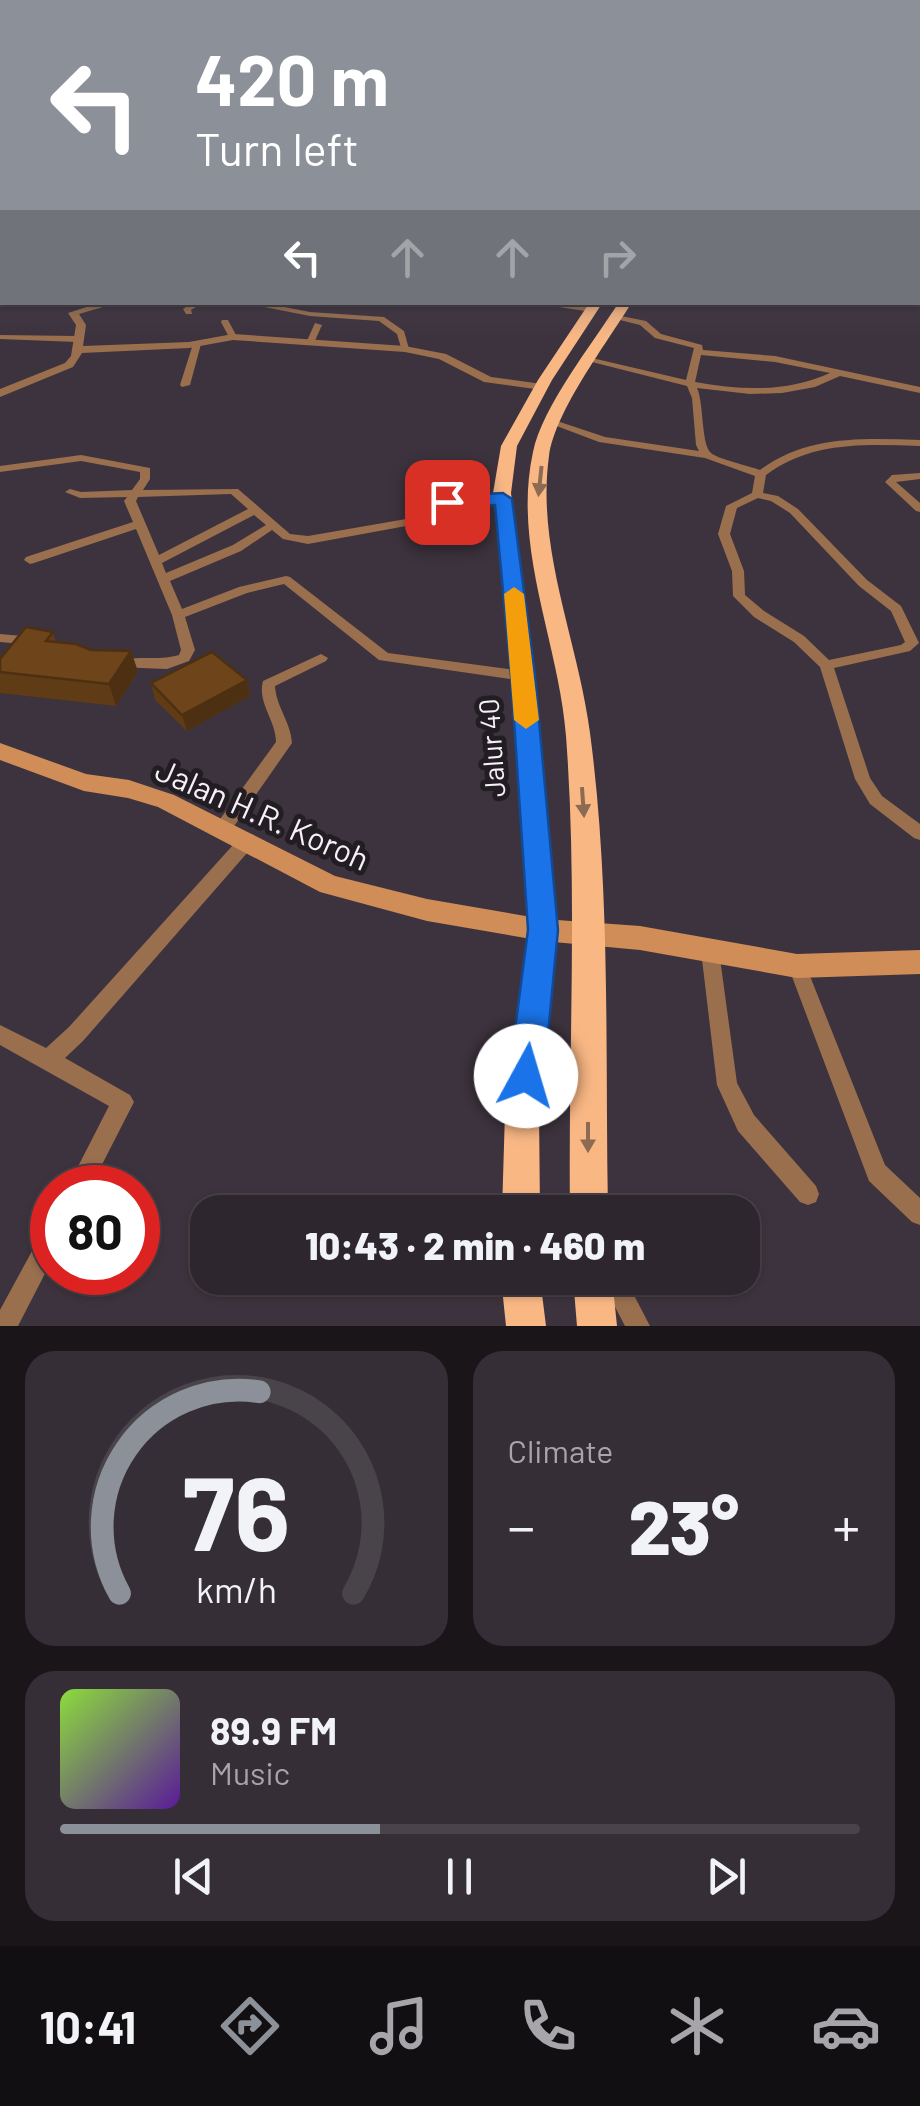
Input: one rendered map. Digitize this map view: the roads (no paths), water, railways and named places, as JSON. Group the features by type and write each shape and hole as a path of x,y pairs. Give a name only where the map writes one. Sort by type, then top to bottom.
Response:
{"highway":[{"name":"Jalur 40","path":"521,1195 522,1112 543,930 523,676 503,499 509,446 594,306"},
{"path":"589,1195 588,877 578,732 539,527 541,452 551,422 623,310"},
{"path":"519,638 560,637"},
{"path":"523,1295 526,1326"},
{"path":"595,1295 598,1326"}],"main road":[{"name":"Jalan H.R. Koroh","path":"0,751 84,782 129,789 166,801 224,827 329,884 474,920 640,938 797,966 920,962"}],"street":[{"path":"0,393 62,369 76,356 81,323 73,312 102,305"},
{"path":"189,312 195,305"},
{"path":"260,305 310,314 381,319 401,333 406,349"},
{"path":"623,310 658,336 696,344 700,352 690,383 697,398 701,445 707,454"},
{"path":"225,322 233,337"},
{"path":"310,343 318,325"},
{"path":"0,337 76,344 196,344 233,337 406,349 442,356 488,380 542,388"},
{"path":"185,385 196,344"},
{"path":"700,352 766,357 920,390"},
{"path":"592,361 690,383 786,392 818,386 838,373"},
{"path":"551,422 602,440 707,454 761,474"},
{"path":"756,495 761,474 788,456 840,444 920,442"},
{"path":"0,469 81,458 146,470 145,479 132,494 133,514 178,615 188,650 184,658 167,664 98,663"},
{"path":"920,476 896,477 890,482 920,509"},
{"path":"70,492 80,495 234,491 287,536 308,540 439,517 449,500 503,499"},
{"path":"826,664 905,648 912,642 912,636 896,608 863,583 794,511 774,498 756,495 732,506 724,534 738,572 737,592 759,614 799,639 826,664 864,778 876,800 920,833"},
{"path":"154,562 257,509"},
{"path":"30,560 140,524"},
{"path":"163,579 238,548 273,525"},
{"path":"178,615 243,590 286,580 384,657 523,676"},
{"path":"0,638 57,642"},
{"path":"224,827 284,743 285,732 268,700 268,684 321,658"},
{"path":"48,1060 76,1034 248,840"},
{"path":"710,951 727,1085 746,1123 808,1194"},
{"path":"797,966 876,1174 920,1214"},
{"path":"0,1034 123,1102 90,1165"},
{"path":"5,1326 30,1278"},
{"path":"621,1295 638,1326"}]}
